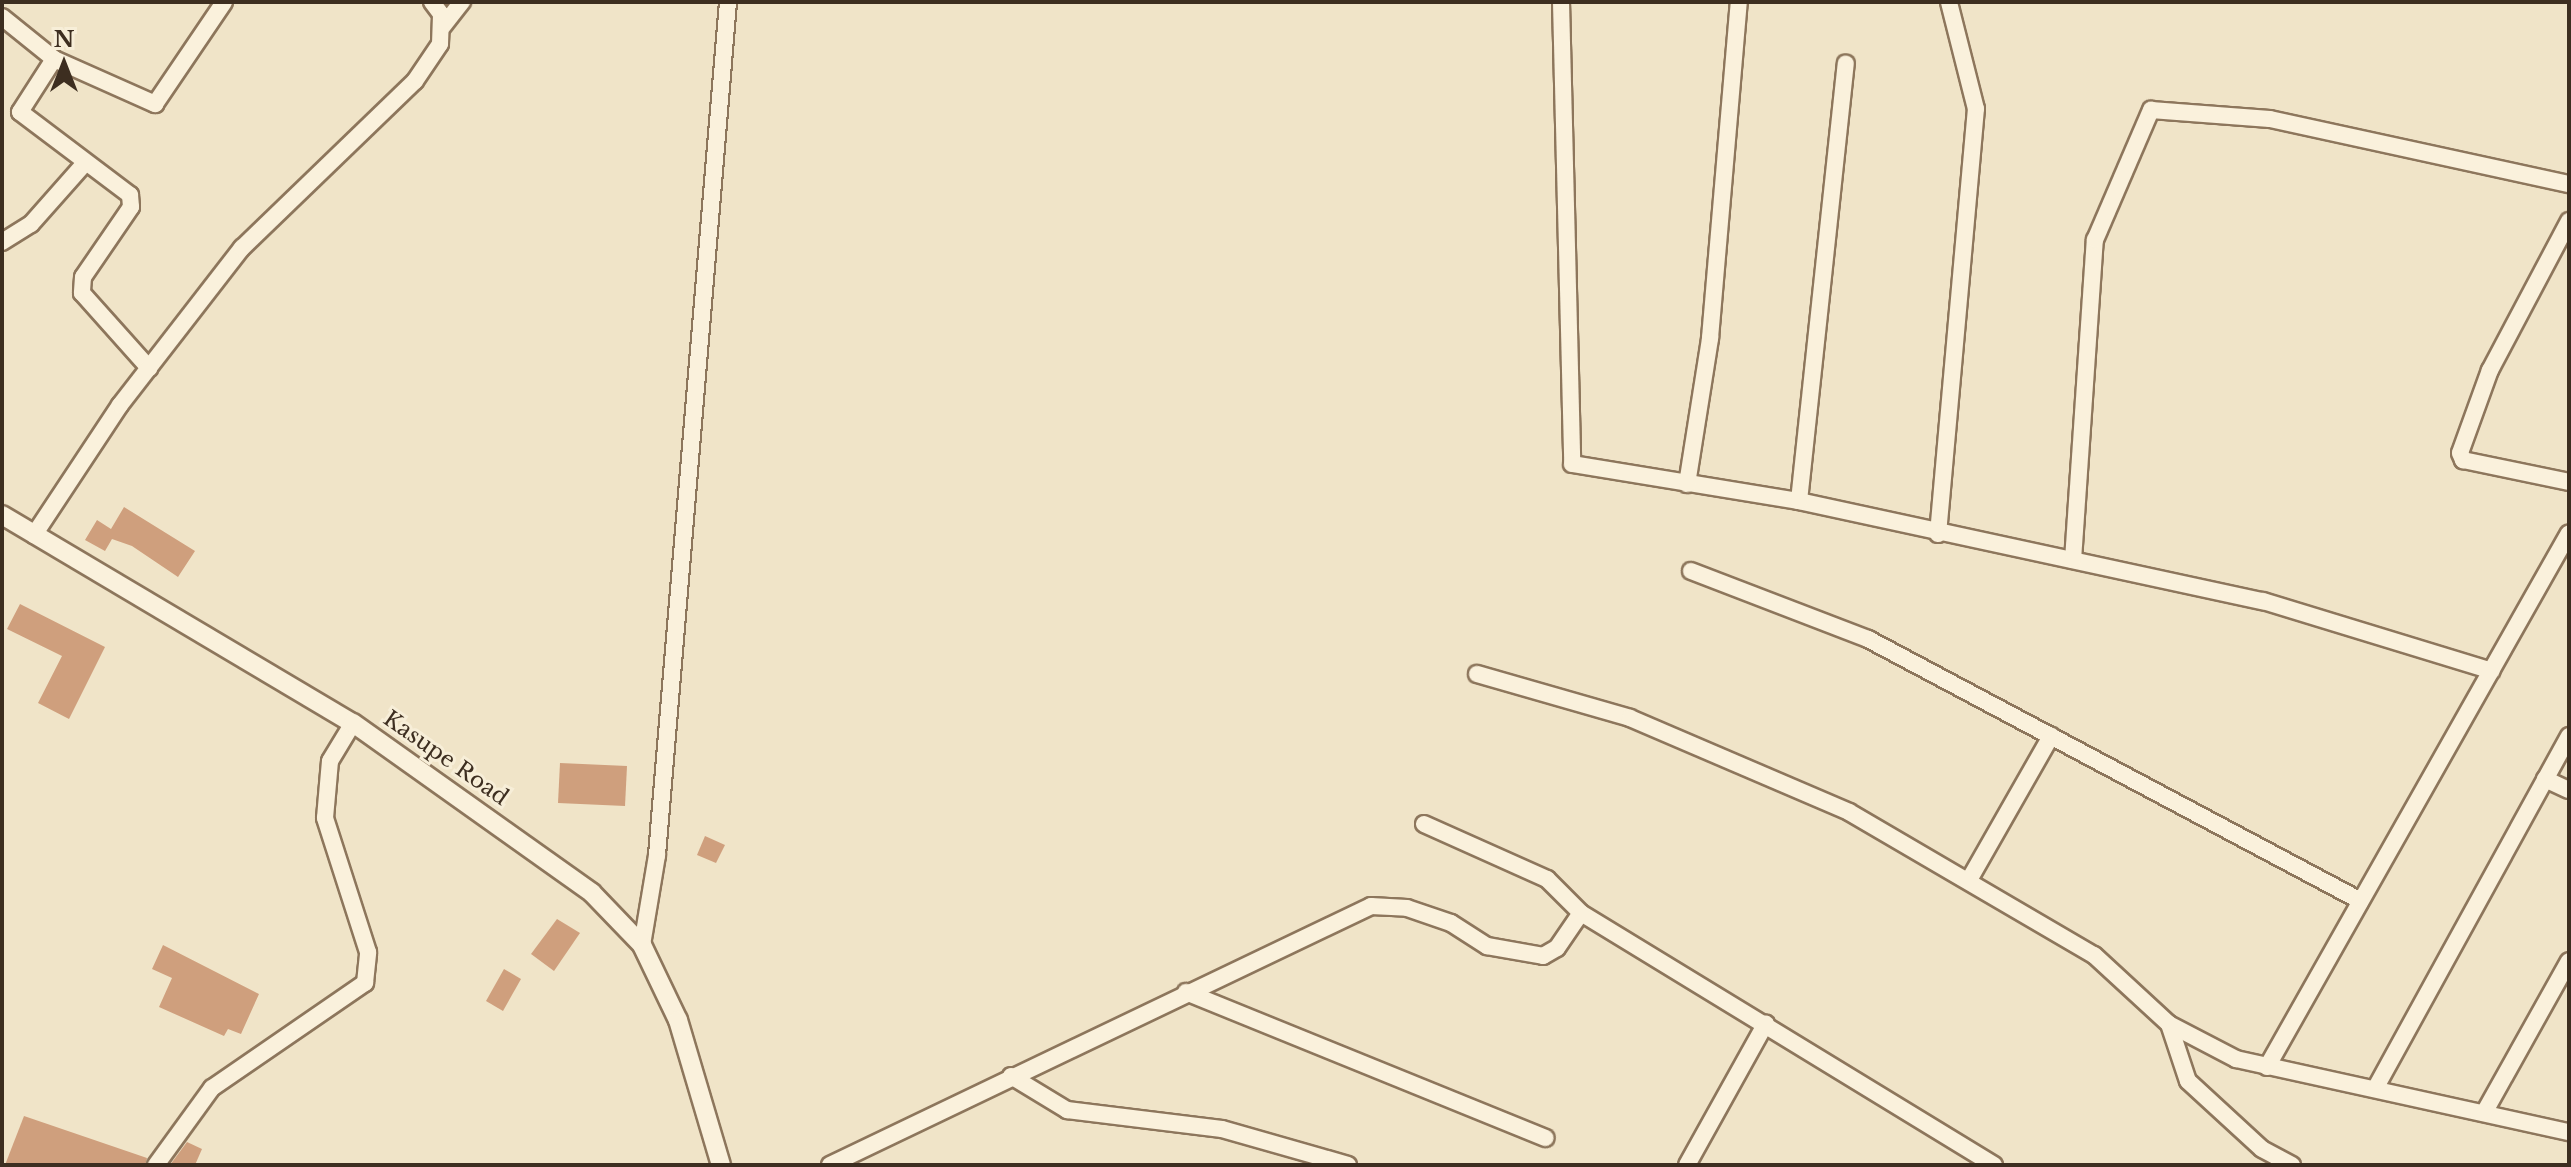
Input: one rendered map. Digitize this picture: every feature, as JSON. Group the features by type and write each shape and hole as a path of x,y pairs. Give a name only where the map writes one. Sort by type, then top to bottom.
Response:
{"street":[{"path":"2,17 54,59 160,103 224,2"},
{"path":"432,2 443,26"},
{"path":"34,535 149,368 242,248 415,81 443,26 462,2"},
{"path":"642,945 659,840 728,2"},
{"path":"1561,2 1571,206 1567,455 1577,467 1799,501 1938,534 2323,615 2492,671"},
{"path":"1687,484 1712,324 1739,2"},
{"path":"1938,534 1976,109 1949,2"},
{"path":"54,59 20,112 132,200 83,277 82,293 149,368"},
{"path":"1799,501 1846,64"},
{"path":"2073,560 2095,240 2151,110 2270,119 2569,184"},
{"path":"2,242 31,224 85,163"},
{"path":"2569,221 2490,370 2460,453 2463,460 2569,482"},
{"name":"Kasupe Road","path":"2,515 353,723 592,893 642,945 694,1061 721,1165"},
{"path":"2267,1067 2569,533"},
{"path":"1691,571 1868,639 2361,901"},
{"path":"1477,674 1630,718 1749,765 1969,880 2094,955 2169,1024 2267,1067 2569,1132"},
{"path":"156,1165 212,1088 365,983 368,952 325,818 330,761 353,723"},
{"path":"1969,880 2051,736"},
{"path":"2375,1089 2569,736"},
{"path":"2545,779 2569,790"},
{"path":"1424,824 1547,879 1581,913 1766,1023 1994,1165"},
{"path":"840,1163 1186,992 1380,904 1440,918 1487,946 1543,956 1557,948 1581,913"},
{"path":"2484,1113 2569,961"},
{"path":"1186,992 1545,1138"},
{"path":"1687,1165 1766,1023"},
{"path":"2169,1024 2188,1081 2262,1149 2292,1165"},
{"path":"1011,1076 1077,1113 1222,1129 1348,1165"}],"building":[{"path":"124,507 195,551 178,577 132,546 112,539 105,551 85,540 97,520 111,529"},
{"path":"20,604 105,647 69,719 38,703 62,656 7,629"},
{"path":"560,763 627,766 625,806 558,803"},
{"path":"705,836 725,845 716,863 697,855"},
{"path":"557,919 580,933 554,971 531,954"},
{"path":"163,945 259,994 241,1034 228,1029 224,1036 159,1007 172,978 152,969"},
{"path":"504,969 521,979 503,1011 486,1001"},
{"path":"24,1116 147,1158 145,1165 5,1165"},
{"path":"187,1142 202,1149 195,1165 170,1165"}]}
